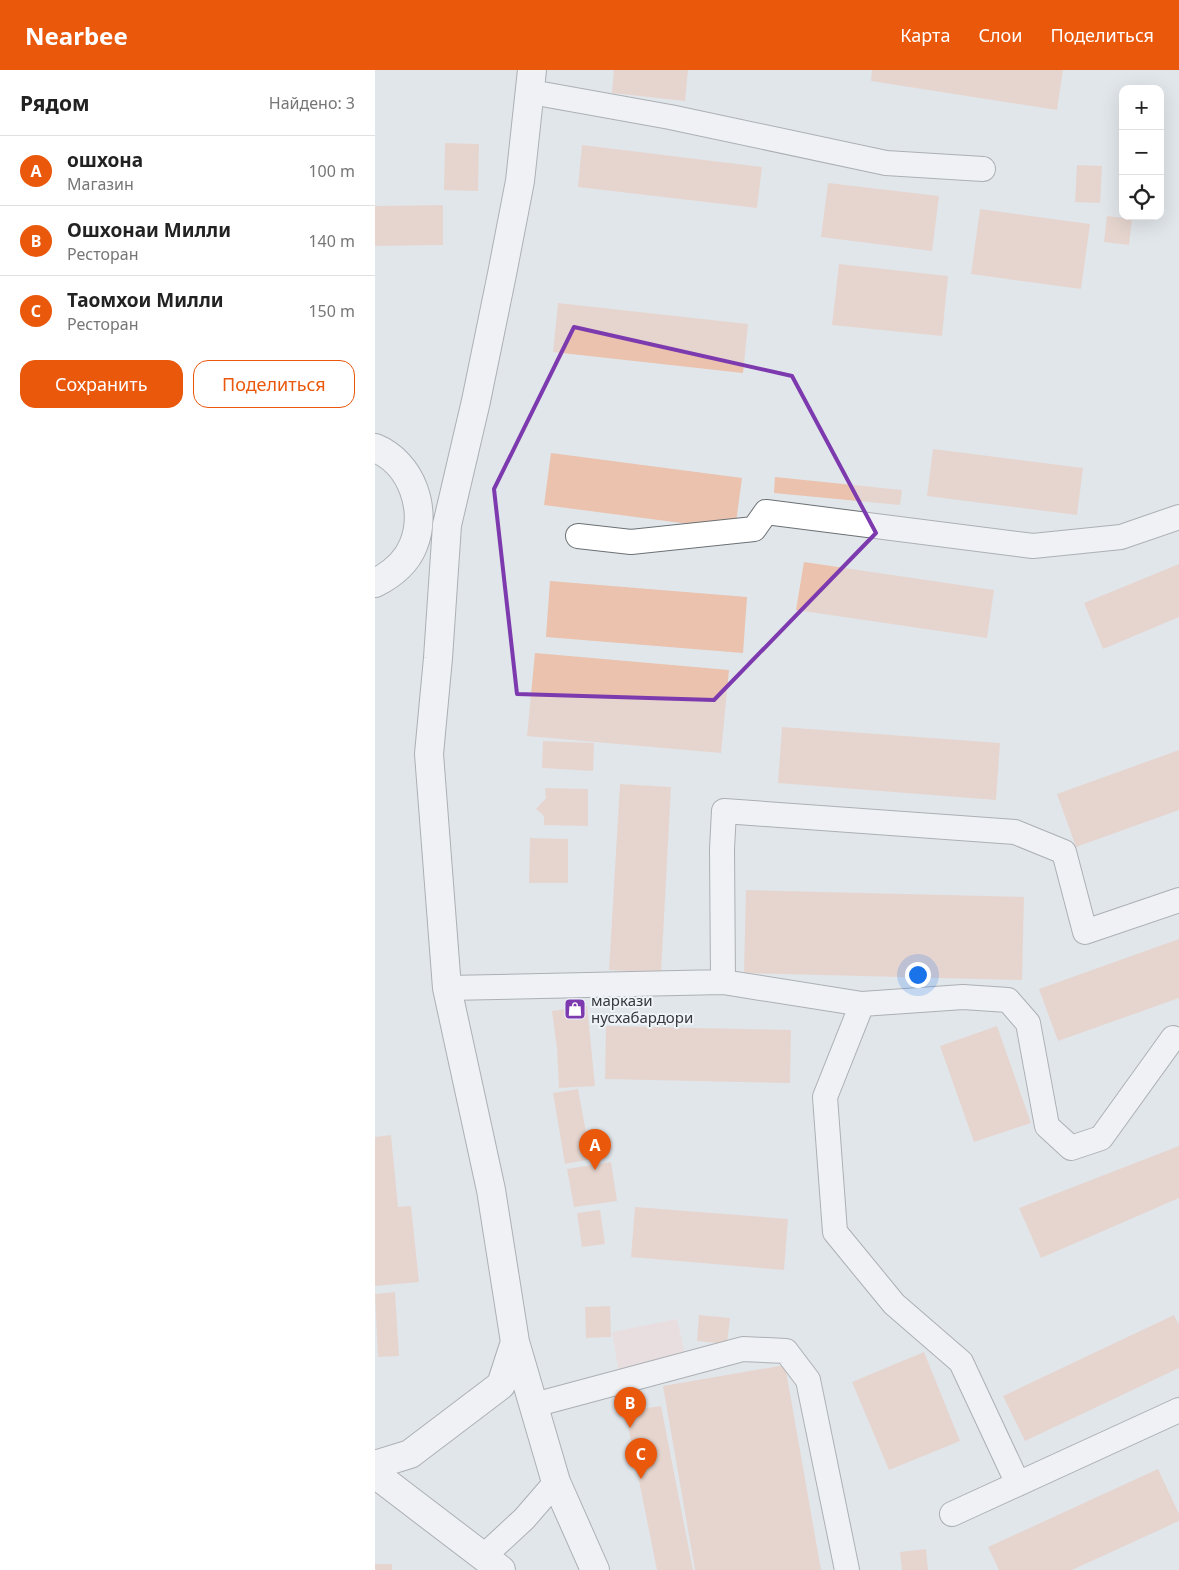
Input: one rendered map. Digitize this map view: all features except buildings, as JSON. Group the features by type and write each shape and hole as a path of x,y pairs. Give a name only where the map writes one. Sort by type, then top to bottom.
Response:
{"main road":[{"path":"532,81 520,181 476,401 447,525 429,754 447,988 491,1190 515,1342 556,1482 595,1570"},
{"path":"375,448 381,450 397,462 408,476 416,492 419,520 419,530 413,547 403,563 389,576 375,583"},
{"path":"419,520 447,525"},
{"path":"375,1465 410,1454 501,1385 515,1342"},
{"path":"375,1474 493,1563"}],"street":[{"path":"532,81 670,117 886,163 983,169"},
{"path":"578,536 631,542 754,529 766,512 1033,546 1121,537 1179,517"},
{"path":"723,982 722,849 724,811 1015,832 1064,852 1085,932 1179,900"},
{"path":"447,988 723,982 862,1004 963,997 1008,1000 1028,1023 1047,1126 1071,1148 1101,1138 1173,1038"},
{"path":"862,1004 825,1097 835,1232 895,1304 961,1362 1018,1484"},
{"path":"534,1405 743,1349 786,1351 808,1380 847,1570"},
{"path":"952,1514 1179,1410"},
{"path":"493,1563 524,1519 556,1482"}],"highlighted area":[{"path":"574,327 792,376 876,533 714,700 517,694 494,489"}],"shaded area":[{"path":"677,1319 686,1358 619,1374 612,1332"}],"place":[{"name":"маркази нусхабардори","path":"575,1009"},
{"name":"ошхона","path":"595,1170"},
{"name":"Ошхонаи Милли","path":"630,1428"},
{"name":"Таомхои Милли","path":"641,1479"}]}
